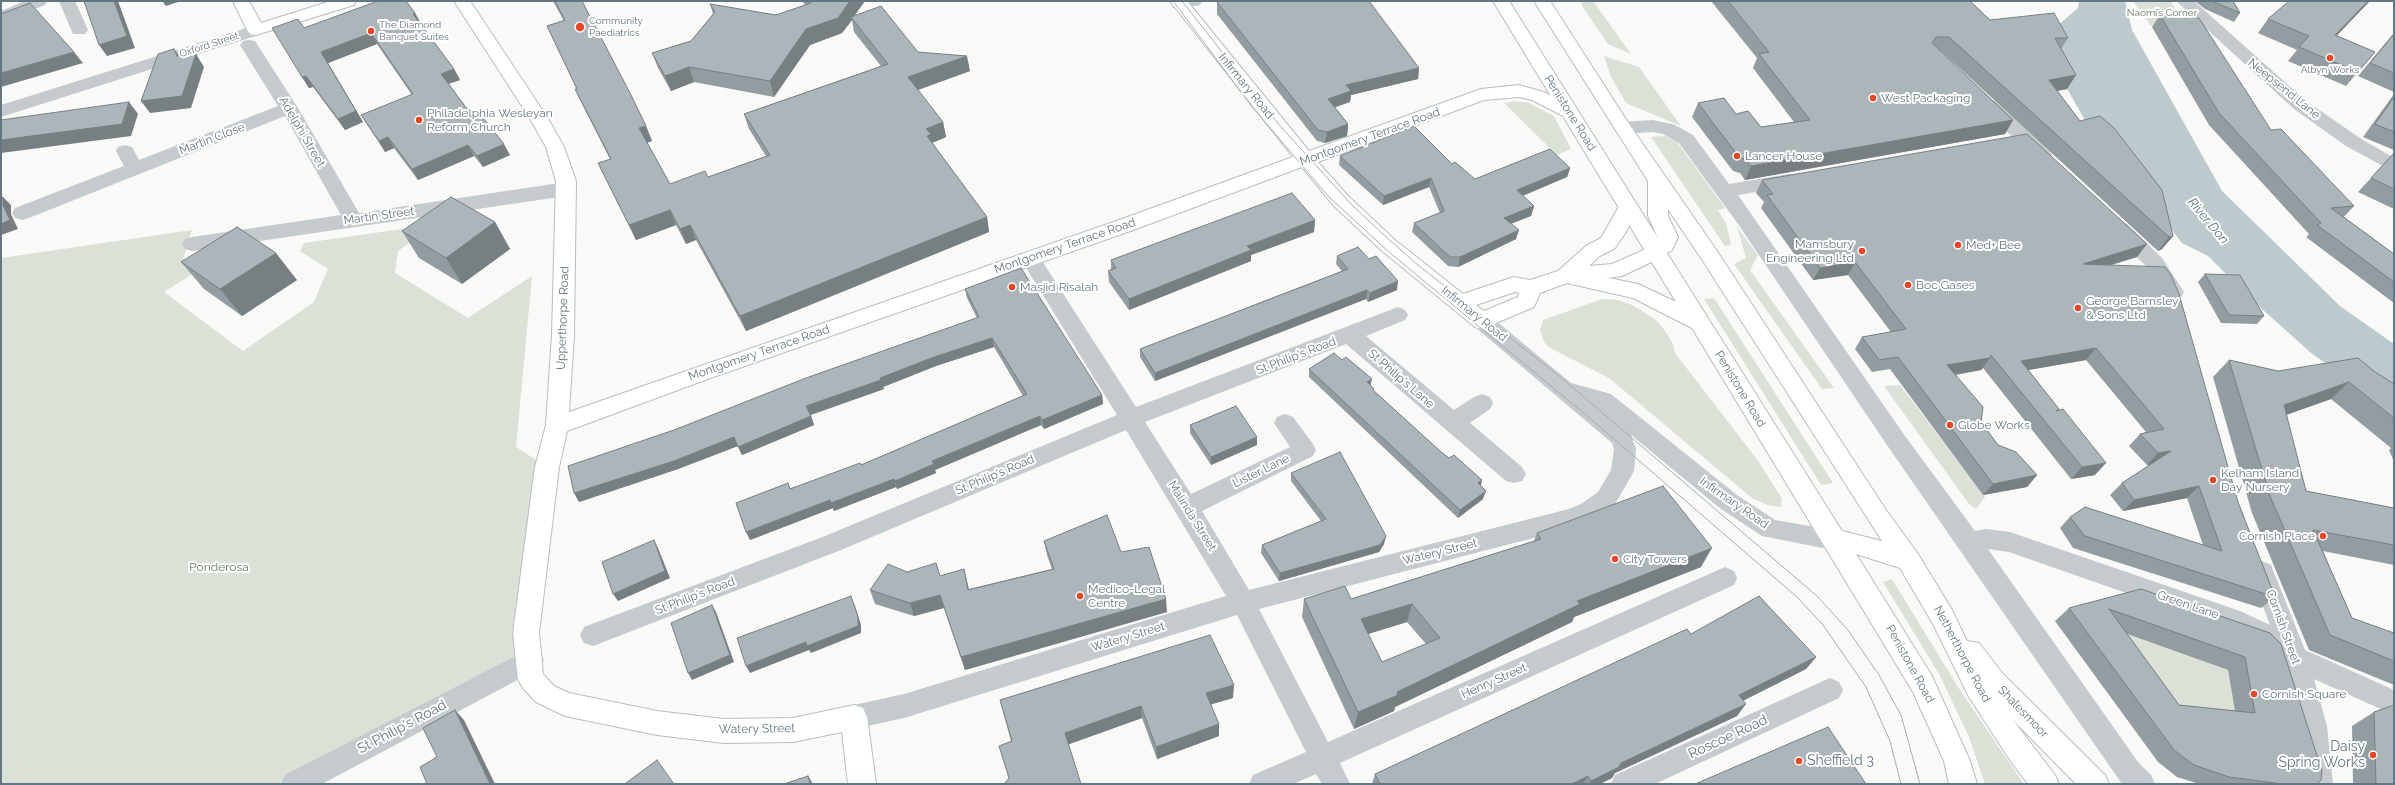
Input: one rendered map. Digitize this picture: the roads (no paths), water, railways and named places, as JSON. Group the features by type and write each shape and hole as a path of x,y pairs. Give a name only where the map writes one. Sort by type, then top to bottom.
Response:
{"main road":[{"path":"241,1 252,37"},
{"name":"Oxford Street","path":"252,37 348,1"},
{"name":"Upperthorpe Road","path":"462,1 554,147 566,189 563,335 557,425 547,467 526,633 531,660"},
{"name":"Netherthorpe Road","path":"1542,1 1622,128 1658,179 1878,517 1909,562 1942,616 1978,689 2020,752 2045,784"},
{"name":"Infirmary Road","path":"1183,2 1306,161 1341,201 1388,245 1482,321"},
{"name":"Penistone Road","path":"1503,3 1655,252 1923,684 1957,761 1963,784"},
{"name":"Montgomery Terrace Road","path":"557,425 1306,161 1481,95 1519,91 1538,96 1571,114"},
{"path":"1460,303 1514,284 1531,288 1565,276 1615,271 1655,252 1665,245 1668,237 1658,216 1658,179"},
{"path":"1565,276 1594,251 1608,243 1619,227 1628,208"},
{"path":"1565,276 1638,292 1701,324"},
{"path":"1482,321 1527,302 1531,288"},
{"path":"1834,540 1866,546 1909,562"},
{"name":"Shalesmoor","path":"1942,616 1994,682 2095,784"},
{"name":"Watery Street","path":"531,660 531,679 545,694 565,704 657,723 724,731 793,730 854,717"},
{"path":"854,717 862,784"}],"street":[{"path":"1,17 39,1"},
{"path":"67,1 79,30"},
{"name":"Neepsend Lane","path":"2184,1 2300,105 2353,142 2394,166"},
{"name":"Adelphi Street","path":"252,37 289,108 354,220"},
{"name":"Oxford Street","path":"1,111 252,37"},
{"path":"1979,96 2056,167"},
{"name":"Martin Close","path":"22,214 289,108"},
{"path":"1622,128 1653,126 1679,134 1686,139 1724,190 1897,442 1970,543 2128,771 2141,784"},
{"path":"2001,142 2024,138"},
{"path":"126,151 135,169"},
{"path":"1724,190 1807,178"},
{"name":"Martin Street","path":"192,244 566,189"},
{"path":"2104,213 2155,263 2171,284 2182,313"},
{"name":"Malinda Street","path":"1030,258 1187,507 1244,602 1336,784"},
{"name":"St Philip's Road","path":"593,635 833,543 1131,418 1350,335 1398,315"},
{"name":"Infirmary Road","path":"1482,321 1565,389 1603,400 1729,502 1770,529 1834,540"},
{"name":"St Philip's Lane","path":"1350,335 1514,474"},
{"name":"Watery Street","path":"854,717 904,706 1244,602 1572,518 1598,505 1606,499 1622,471 1625,449 1621,438 1565,389"},
{"path":"1452,423 1482,403"},
{"name":"Lister Lane","path":"1187,507 1305,450 1285,423"},
{"name":"Green Lane","path":"1970,543 1986,539 2010,542 2240,622 2260,632 2295,658 2394,703"},
{"name":"Cornish Street","path":"2253,549 2295,658 2314,726 2319,784"},
{"name":"Henry Street","path":"1263,784 1725,578"},
{"name":"St Philip's Road","path":"295,784 531,660"},
{"name":"Roscoe Road","path":"1625,784 1830,690"}],"water":[{"name":"River Don","path":"2079,1 2125,1 2132,30 2222,191 2340,306 2394,344 2394,414 2310,352 2252,300 2208,256 2182,243 2104,142 2087,124 2065,85 2049,33 2078,8"}],"tram line":[{"path":"1173,1 1253,108 1329,197 1389,252 1586,415 1797,597 1823,625 1866,687 1890,741 1901,784"},
{"path":"1182,1 1281,127 1352,205 1384,235 1418,265 1564,380 1817,596 1848,630 1879,675 1901,715 1920,784"}],"place":[{"name":"Community Paediatrics","path":"580,27"},
{"name":"The Diamond Banquet Suites","path":"371,31"},
{"name":"Albyn Works","path":"2330,58"},
{"name":"West Packaging","path":"1873,98"},
{"name":"Philadelphia Wesleyan Reform Church","path":"419,120"},
{"name":"Lancer House","path":"1737,156"},
{"name":"Med+ Bee","path":"1958,245"},
{"name":"Mamsbury Engineering Ltd","path":"1862,251"},
{"name":"Boc Gases","path":"1908,285"},
{"name":"Masjid Risalah","path":"1012,287"},
{"name":"George Barnsley & Sons Ltd","path":"2078,308"},
{"name":"Globe Works","path":"1950,425"},
{"name":"Kelham Island Day Nursery","path":"2213,480"},
{"name":"Cornish Place","path":"2323,536"},
{"name":"City Towers","path":"1615,559"},
{"name":"Medico-Legal Centre","path":"1080,596"},
{"name":"Cornish Square","path":"2254,694"},
{"name":"Daisy Spring Works","path":"2373,755"},
{"name":"Sheffield 3","path":"1799,761"}],"park label":[{"name":"Naomi’s Corner","path":"2162,13"},
{"name":"Ponderosa","path":"219,567"}]}
